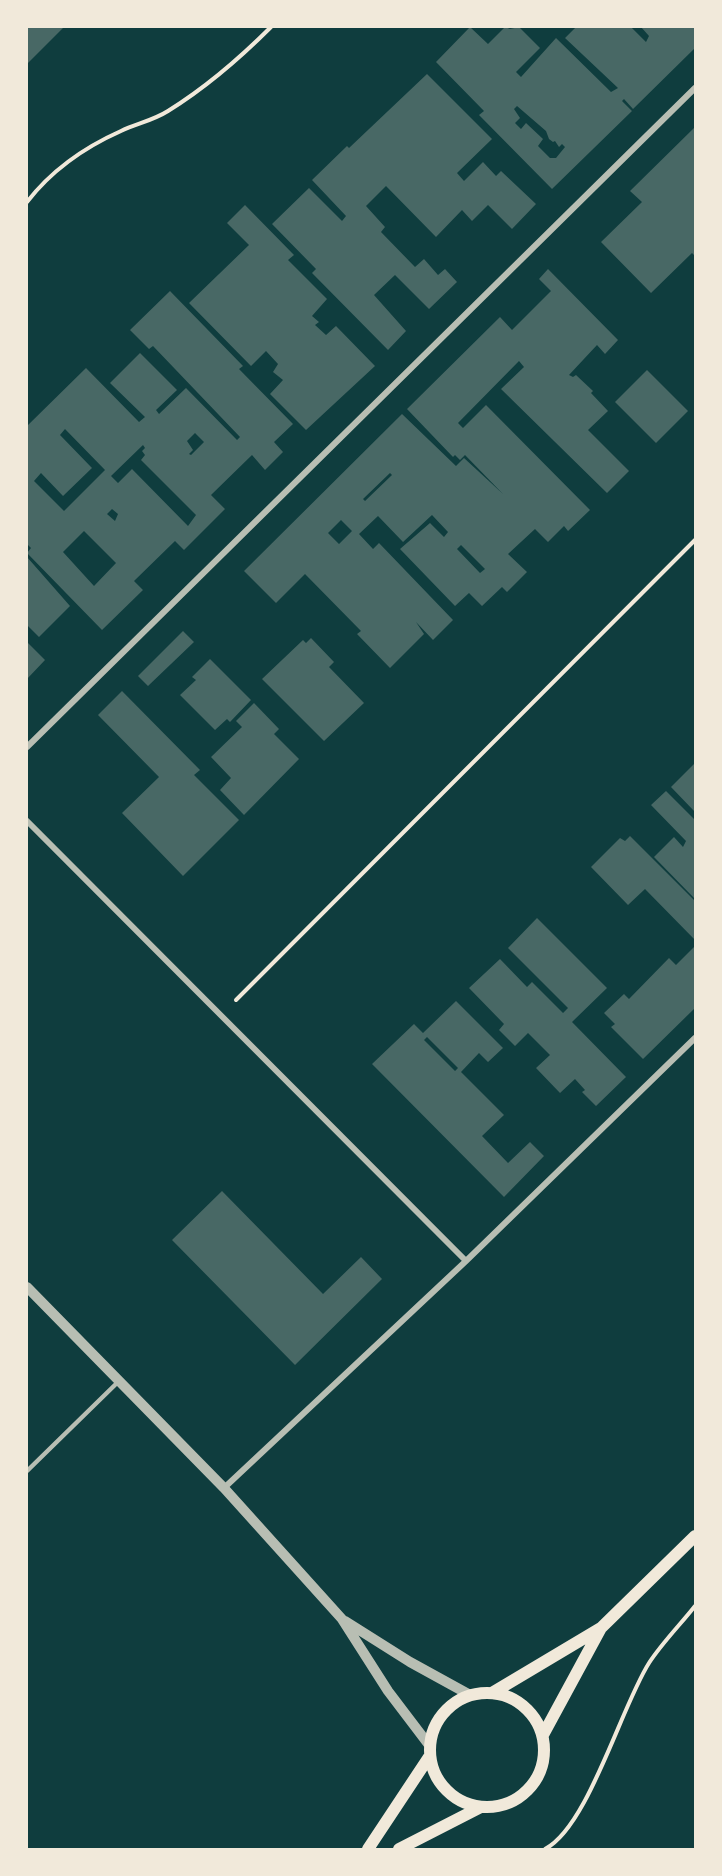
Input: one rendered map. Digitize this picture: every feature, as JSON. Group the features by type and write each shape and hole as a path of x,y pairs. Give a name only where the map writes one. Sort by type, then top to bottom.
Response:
{"main road":[{"path":"492,1693 601,1628 695,1536"},
{"path":"399,1849 481,1807 508,1804 531,1788 543,1763 543,1735 601,1628"},
{"path":"368,1849 429,1751 435,1723 450,1706 470,1695 492,1693 514,1700 532,1715 543,1735"},
{"path":"429,1751 438,1781 457,1799 481,1807"}],"street":[{"path":"27,747 695,88"},
{"path":"27,821 466,1261"},
{"path":"224,1488 466,1261 695,1038"},
{"path":"27,1287 224,1488 342,1619 429,1751"},
{"path":"342,1619 410,1662 470,1695"}],"lane":[{"path":"27,1471 119,1381"}],"path":[{"path":"27,202 38,188 75,156 121,131 166,112 242,56 271,27"},
{"path":"221,1016 695,540"},
{"path":"544,1849 558,1842 592,1785 649,1664 695,1606"}],"building":[{"path":"27,27 64,27 27,64"},
{"path":"470,27 488,44 505,27 510,29 519,27 540,48 516,72 521,77 556,38 611,92 618,88 565,38 576,27 631,27 646,42 649,36 641,27 695,27 695,48 633,109 624,99 622,101 632,111 552,189 479,115 484,111 436,62","holes":["517,106 546,131 549,139 555,141 559,147 562,144 565,147 556,158 550,158 538,146 543,139 526,123 521,129 515,123 520,118 514,109"]},
{"path":"427,74 492,139 457,173 464,181 483,162 496,176 501,171 536,204 512,229 488,205 472,221 462,210 436,237 386,186 366,206 385,227 381,232 415,267 424,259 438,275 445,269 457,282 429,309 395,275 374,295 406,331 388,350 312,273 316,269 272,224 309,188 342,221 346,216 312,180"},
{"path":"695,127 695,256 692,253 651,293 601,242 642,202 630,191"},
{"path":"245,205 294,255 288,260 327,299 312,316 319,322 315,325 326,335 336,326 375,366 306,430 270,394 283,380 273,372 278,364 266,351 251,366 189,303 249,245 227,223"},
{"path":"548,269 618,340 605,354 597,345 569,375 573,377 576,375 593,391 591,393 608,411 588,430 629,471 607,493 501,389 524,367 519,361 458,423 463,428 486,405 590,510 568,531 564,526 548,542 535,529 508,554 527,572 507,592 502,587 482,606 469,593 455,606 400,549 430,523 444,537 448,532 432,515 403,542 378,516 359,534 373,549 379,543 453,620 433,640 416,622 424,634 390,668 357,634 361,631 305,574 276,603 244,571 402,414 456,466 464,458 503,494 465,455 460,460 455,455 453,457 407,409 500,317 512,330 551,291 539,279","holes":["390,473 392,475 365,501 363,499","341,520 352,531 339,544 328,533","461,545 485,569 480,573 457,549"]},
{"path":"170,291 243,366 239,369 293,424 274,442 283,452 265,470 252,455 211,495 225,509 184,550 175,541 134,581 143,590 102,630 27,553 31,548 27,544 27,426 86,368 139,422 145,417 110,383 140,353 177,390 156,410 159,414 186,388 237,440 240,437 153,346 149,349 130,330","holes":["65,429 105,470 64,511 34,481 41,473 63,496 92,468 60,435","195,433 204,442 191,455 189,454 193,450 187,441","143,445 145,448 142,451 145,455 141,460 196,515 188,526 132,469 118,483 111,476","112,509 118,514 115,521 107,514","84,531 116,563 94,586 63,552"]},
{"path":"647,370 688,411 656,443 615,402"},
{"path":"27,557 70,606 39,637 27,625"},
{"path":"183,631 194,642 148,686 138,676"},
{"path":"311,638 334,662 329,667 364,703 324,741 262,679 303,640 306,643"},
{"path":"27,642 45,660 27,679"},
{"path":"210,659 251,700 230,722 227,719 215,730 180,695 196,680 192,677"},
{"path":"122,691 200,770 194,775 239,820 183,876 122,813 159,777 98,715"},
{"path":"254,703 279,729 274,734 299,759 244,815 220,790 231,778 211,757 242,727 236,721"},
{"path":"695,763 695,812 671,787"},
{"path":"666,791 695,820 694,898 654,857 674,837 683,847 686,841 651,805"},
{"path":"630,836 695,901 695,940 645,889 628,905 591,867 620,838 625,841"},
{"path":"537,918 607,988 572,1022 626,1077 596,1106 582,1092 585,1090 575,1079 560,1093 536,1068 550,1055 528,1033 515,1046 499,1030 504,1024 469,988 500,959 527,987 532,982 563,1013 568,1008 508,948"},
{"path":"695,946 695,1008 643,1059 611,1027 615,1024 604,1013 624,994 629,999 669,958 676,965"},
{"path":"456,1001 503,1048 488,1062 479,1053 461,1072 504,1115 482,1136 508,1163 530,1142 544,1156 504,1197 372,1064 414,1024 423,1033","holes":["427,1037 458,1068 455,1071 424,1040"]},
{"path":"222,1191 323,1294 361,1257 382,1279 295,1365 172,1240"}]}
